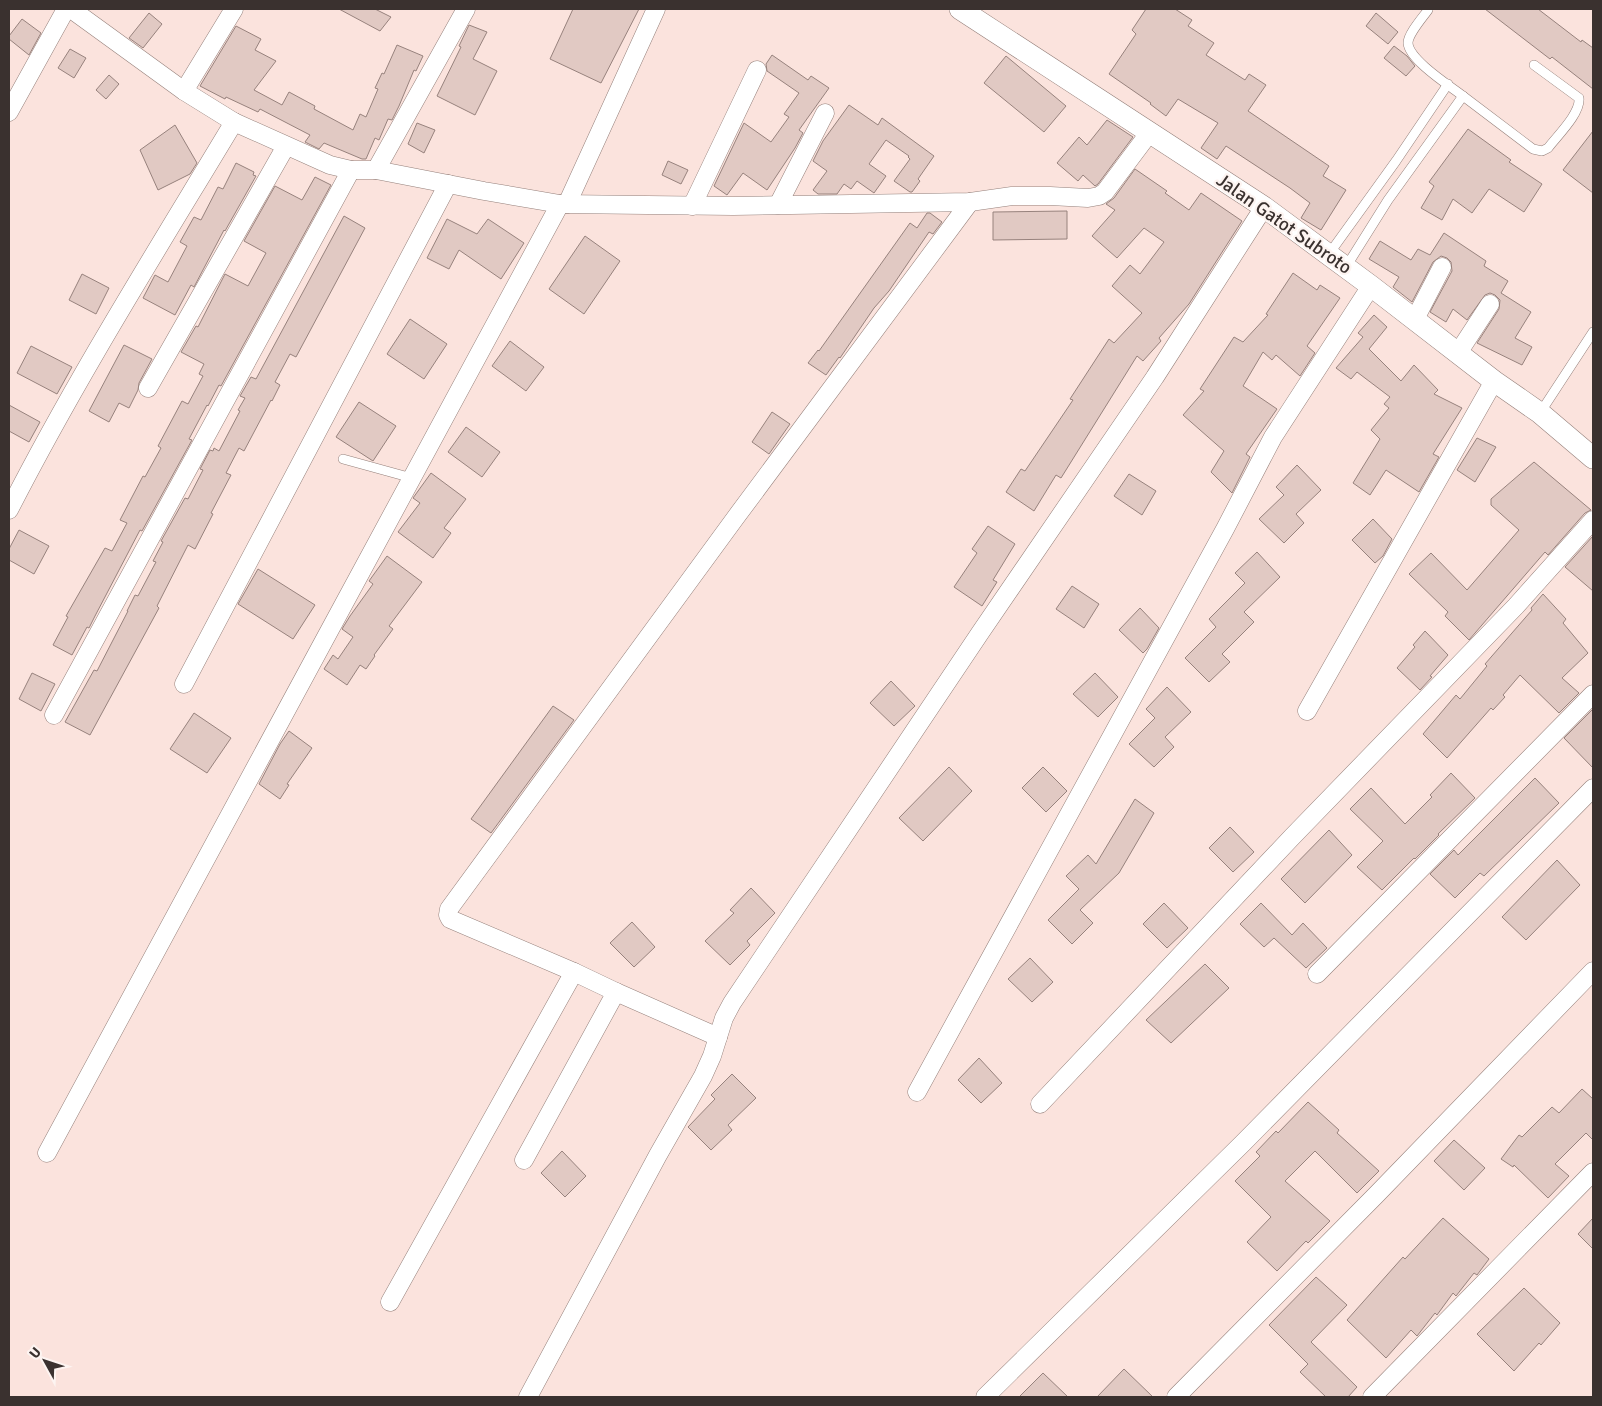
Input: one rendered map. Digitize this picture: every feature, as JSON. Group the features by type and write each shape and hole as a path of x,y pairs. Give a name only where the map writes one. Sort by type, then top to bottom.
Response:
{"street":[{"path":"184,91 234,9"},
{"path":"376,170 466,9"},
{"path":"47,1153 412,478 563,204 656,9"},
{"name":"Jalan Gatot Subroto","path":"960,9 1264,207 1540,413 1593,458"},
{"path":"9,112 72,10 184,91 234,122 330,165 350,170 376,170 563,204 778,206 970,202 1012,196 1081,198 1100,196 1150,132"},
{"path":"692,206 757,70"},
{"path":"778,206 825,113"},
{"path":"9,510 38,452 98,347 234,122"},
{"path":"148,388 286,146"},
{"path":"54,714 350,170"},
{"path":"184,684 448,184"},
{"path":"718,1037 450,919 448,915 449,909 736,517 970,202"},
{"path":"528,1397 658,1155 703,1076 712,1056 726,1012 1156,377 1264,207"},
{"path":"1415,319 1442,268"},
{"path":"917,1092 1273,437 1371,286"},
{"path":"1458,353 1490,304"},
{"path":"1307,711 1494,380"},
{"path":"1040,1104 1286,844 1516,606 1593,520"},
{"path":"1317,974 1593,694"},
{"path":"985,1397 1243,1143 1593,788"},
{"path":"1176,1397 1376,1195 1593,970"},
{"path":"390,1302 574,972"},
{"path":"524,1160 616,992"},
{"path":"1372,1397 1593,1172"}],"lane":[{"path":"1428,10 1408,41 1410,49 1418,60 1533,149 1542,151 1548,148 1580,104 1579,98 1534,65"},
{"path":"1337,261 1396,160 1448,84"},
{"path":"1337,261 1388,200 1463,96"},
{"path":"1540,413 1593,332"},
{"path":"343,460 412,478"}],"building":[{"path":"339,9 375,9 391,17 380,31"},
{"path":"573,9 639,9 601,83 550,59"},
{"path":"1146,9 1175,9 1192,20 1188,26 1214,43 1206,55 1245,80 1249,74 1266,85 1248,111 1329,166 1323,176 1346,190 1321,230 1301,218 1310,203 1290,188 1226,146 1217,159 1201,148 1218,123 1178,99 1166,116 1151,103 1109,74 1136,34 1132,30"},
{"path":"1485,9 1538,9 1581,42 1582,40 1593,48 1593,89 1552,57 1550,59"},
{"path":"149,13 162,24 143,48 129,38"},
{"path":"1376,13 1398,32 1388,44 1366,26"},
{"path":"22,19 41,33 29,55 9,39 9,36"},
{"path":"469,25 487,32 473,59 497,71 475,115 437,96 461,47 459,46"},
{"path":"236,26 261,39 255,50 276,61 254,90 282,105 289,92 315,106 314,109 353,130 360,114 366,117 378,89 375,88 382,73 384,74 397,45 423,56 416,71 414,70 392,120 388,119 379,140 375,138 366,159 362,159 324,143 319,149 305,142 310,135 260,109 258,112 226,97 225,99 200,86"},
{"path":"1394,46 1407,56 1415,66 1406,76 1384,58"},
{"path":"70,49 86,58 74,78 58,68"},
{"path":"772,55 808,80 811,76 829,88 799,130 803,133 795,148 767,190 743,173 727,195 714,186 744,123 771,142 789,117 784,114 799,93 767,71 766,64"},
{"path":"1006,56 1066,106 1044,132 984,83"},
{"path":"109,75 119,84 106,99 96,90"},
{"path":"849,105 878,125 882,118 934,156 918,179 920,181 912,192 894,181 910,159 909,156 886,140 869,164 886,176 874,193 857,181 851,189 844,184 837,194 818,194 813,190 827,171 813,161 823,141"},
{"path":"1107,120 1133,137 1098,184 1095,186 1083,175 1078,181 1057,163 1079,137 1087,145"},
{"path":"417,123 435,130 424,153 408,144"},
{"path":"175,125 197,163 190,174 158,190 140,150"},
{"path":"1468,129 1511,160 1509,162 1542,184 1524,212 1489,189 1472,213 1453,199 1442,220 1421,208 1434,186 1429,182"},
{"path":"1593,131 1593,193 1563,170"},
{"path":"668,161 688,170 681,184 662,175"},
{"path":"236,163 254,172 253,175 256,176 224,230 194,287 191,285 175,315 143,298 155,275 168,282 187,246 180,242 194,217 201,220 218,187 223,189"},
{"path":"1135,169 1167,191 1165,193 1189,210 1201,193 1242,221 1189,304 1159,338 1161,341 1143,361 1137,356 1061,478 1056,475 1034,511 1006,492 1021,469 1025,471 1073,400 1070,399 1109,339 1114,343 1142,313 1112,286 1130,265 1140,274 1164,242 1144,228 1117,258 1092,236 1115,210 1106,204 1114,198"},
{"path":"315,177 331,185 221,386 219,385 207,405 189,439 192,440 142,531 140,530 89,628 87,627 72,655 53,645 68,617 66,616 105,548 112,551 127,523 120,520 143,476 145,477 161,448 158,446 182,401 188,404 203,376 199,374 204,364 181,352 196,326 198,327 225,274 248,286 266,253 244,241 275,186 302,200"},
{"path":"1067,211 1067,239 993,240 993,212"},
{"path":"927,213 930,213 942,222 933,234 929,232 840,358 826,375 808,363 819,351 910,223 917,228"},
{"path":"344,216 365,228 296,357 290,354 275,382 280,385 244,451 239,448 226,473 231,475 195,549 188,545 157,606 159,608 90,735 65,722 94,670 97,671 135,595 138,596 156,562 153,561 163,542 161,541 185,498 188,499 203,470 200,469 210,450 213,451 214,448 219,451 245,398 240,396 251,377 256,379"},
{"path":"447,219 477,234 488,219 524,243 501,279 459,250 449,269 427,258"},
{"path":"1444,233 1486,261 1484,266 1508,281 1501,293 1531,312 1515,338 1532,347 1522,365 1477,343 1499,309 1500,300 1495,295 1490,293 1485,295 1467,320 1453,309 1446,322 1430,312 1452,271 1451,262 1447,258 1441,256 1433,262 1412,302 1393,287 1399,277 1369,259 1380,241 1411,260 1418,249 1430,255"},
{"path":"585,236 620,261 584,314 549,289"},
{"path":"1293,273 1317,290 1320,285 1340,298 1307,346 1315,353 1300,376 1276,355 1272,360 1263,352 1243,386 1277,409 1246,454 1250,457 1232,493 1211,472 1224,451 1183,415 1204,391 1200,389 1234,337 1243,342 1268,315 1266,314"},
{"path":"82,274 109,288 96,314 69,300"},
{"path":"1374,315 1387,327 1369,349 1401,381 1414,365 1438,390 1434,394 1462,408 1433,454 1439,457 1419,492 1386,470 1370,495 1353,483 1380,439 1371,430 1389,408 1384,404 1390,397 1357,372 1351,379 1336,368 1363,337 1358,333"},
{"path":"410,319 447,344 424,379 387,354"},
{"path":"510,341 544,367 526,391 492,366"},
{"path":"124,345 152,359 139,383 138,390 129,408 119,403 109,422 89,411"},
{"path":"31,346 72,367 57,394 17,373"},
{"path":"359,402 396,426 373,461 336,437"},
{"path":"9,405 40,422 29,442 9,431"},
{"path":"772,412 790,424 769,454 752,442"},
{"path":"466,427 500,452 482,477 448,452"},
{"path":"1477,438 1496,447 1475,482 1457,470"},
{"path":"1534,462 1591,510 1585,513 1548,555 1545,552 1469,640 1445,616 1448,612 1409,574 1431,553 1467,590 1519,530 1491,505 1491,499"},
{"path":"1297,465 1321,490 1296,514 1304,523 1284,543 1259,519 1284,495 1276,487"},
{"path":"431,473 466,499 444,528 451,533 433,558 398,532 420,503 413,498"},
{"path":"1129,474 1156,491 1142,515 1114,496"},
{"path":"1373,519 1392,539 1383,556 1375,563 1352,540"},
{"path":"988,526 1015,544 993,580 997,582 982,606 954,587 977,553 972,549"},
{"path":"19,530 49,546 34,574 9,560 9,549"},
{"path":"1593,536 1593,591 1565,567"},
{"path":"1257,552 1280,577 1244,612 1254,622 1222,654 1230,662 1209,682 1185,658 1216,627 1209,619 1245,583 1235,573"},
{"path":"387,556 422,582 389,626 393,629 366,669 360,665 347,685 324,669 333,655 338,659 353,637 342,629 373,584 369,581"},
{"path":"258,569 315,605 293,639 238,604"},
{"path":"1072,586 1099,604 1084,628 1056,609"},
{"path":"1543,594 1566,619 1563,623 1588,653 1562,678 1579,693 1559,713 1520,675 1503,695 1505,697 1493,710 1491,708 1447,758 1423,734 1456,695 1460,699 1487,666 1485,664 1532,610 1531,608"},
{"path":"1140,608 1159,628 1143,653 1119,630"},
{"path":"1425,631 1448,655 1420,690 1397,668 1415,647 1413,645"},
{"path":"32,673 55,684 41,711 19,699"},
{"path":"1095,673 1118,697 1098,717 1073,694"},
{"path":"891,681 915,706 894,726 870,703"},
{"path":"1167,687 1191,712 1165,737 1174,747 1154,767 1129,744 1155,718 1146,709"},
{"path":"553,706 574,720 491,833 471,819"},
{"path":"1593,709 1593,768 1564,738"},
{"path":"194,713 231,738 207,773 170,749"},
{"path":"289,731 312,748 287,784 289,785 280,799 259,784"},
{"path":"949,767 972,791 923,841 899,818"},
{"path":"1043,767 1067,791 1046,812 1022,788"},
{"path":"1451,773 1475,798 1382,890 1357,867 1383,841 1350,809 1371,788 1405,824 1432,797 1430,795"},
{"path":"1535,778 1559,803 1484,876 1480,873 1455,898 1430,874 1454,850 1458,855"},
{"path":"1135,799 1154,813 1119,873 1080,910 1093,923 1072,944 1048,920 1079,889 1066,876 1088,855 1096,864"},
{"path":"1230,827 1254,852 1233,872 1209,848"},
{"path":"1329,830 1352,855 1305,903 1281,879"},
{"path":"1557,860 1580,885 1526,940 1502,917"},
{"path":"751,888 775,913 747,941 750,945 730,965 705,941 734,913 730,910"},
{"path":"1164,903 1188,928 1167,948 1143,924"},
{"path":"1261,903 1292,935 1303,923 1327,948 1306,968 1274,938 1264,947 1240,924"},
{"path":"632,922 655,947 634,967 610,943"},
{"path":"1030,958 1053,982 1032,1002 1008,979"},
{"path":"1205,964 1229,988 1171,1043 1146,1020"},
{"path":"979,1058 1002,1083 981,1103 958,1080"},
{"path":"732,1074 756,1098 728,1125 732,1130 711,1150 688,1127 715,1099 711,1095"},
{"path":"1582,1089 1593,1099 1593,1140 1586,1133 1555,1164 1569,1176 1548,1198 1514,1165 1513,1167 1501,1159 1519,1135 1522,1137 1552,1107 1559,1113"},
{"path":"1308,1102 1339,1130 1337,1133 1379,1171 1357,1193 1315,1151 1285,1181 1330,1221 1308,1243 1306,1241 1277,1271 1247,1242 1271,1217 1235,1181 1260,1156 1256,1152 1276,1131 1278,1133"},
{"path":"1454,1140 1485,1168 1464,1190 1434,1161"},
{"path":"562,1151 586,1176 565,1197 541,1173"},
{"path":"1443,1218 1489,1259 1477,1275 1474,1273 1456,1296 1453,1293 1437,1315 1435,1313 1417,1336 1411,1330 1386,1358 1347,1320 1403,1257 1405,1259"},
{"path":"1593,1218 1593,1249 1578,1234"},
{"path":"1316,1277 1347,1305 1311,1342 1357,1387 1348,1397 1326,1397 1300,1372 1308,1364 1269,1325"},
{"path":"1524,1288 1560,1323 1541,1345 1539,1343 1514,1371 1477,1334"},
{"path":"1124,1369 1153,1397 1097,1397"},
{"path":"1043,1373 1068,1397 1019,1397"}]}
